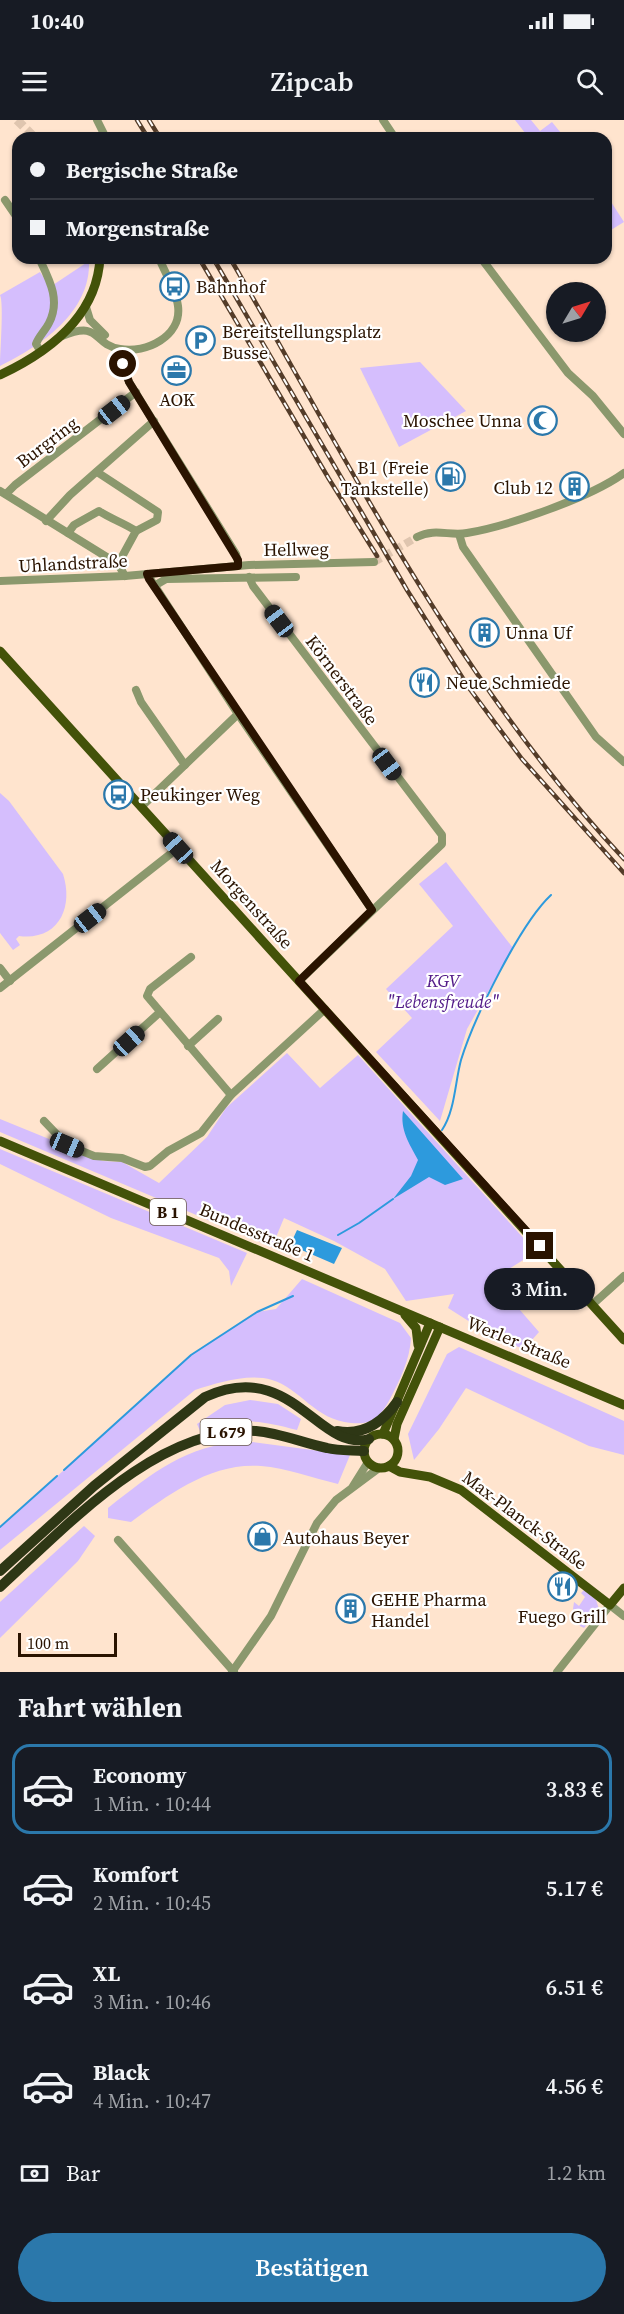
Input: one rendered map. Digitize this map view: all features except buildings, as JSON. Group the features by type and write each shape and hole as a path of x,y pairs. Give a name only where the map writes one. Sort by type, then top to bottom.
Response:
{"highway":[{"name":"L 679","path":"0,1571 72,1505 171,1422 204,1397 219,1391 252,1386 272,1391 349,1439 369,1439"},
{"path":"333,1430 348,1432 370,1428 390,1413 398,1402"},
{"name":"L 679","path":"0,1587 103,1496 172,1449 204,1436 256,1431 329,1448 364,1451"}],"main road":[{"path":"0,375 40,352 60,337 86,307 97,282 99,264"},
{"name":"Morgenstraße","path":"0,651 624,1340"},
{"name":"Bundesstraße 1","path":"0,1141 401,1312"},
{"path":"401,1312 418,1334 418,1353"},
{"name":"Werler Straße","path":"401,1312 624,1405"},
{"path":"383,1434 430,1323"},
{"path":"394,1439 383,1434 369,1439 364,1451 368,1462 378,1468 389,1466 397,1456 398,1450 394,1439 397,1424 440,1328"},
{"name":"Max-Planck-Straße","path":"397,1456 405,1469 414,1474 461,1490 610,1605"},
{"name":"Max-Planck-Straße","path":"389,1466 400,1473 414,1474"},
{"path":"610,1605 624,1588"}],"street":[{"path":"5,200 12,210"},
{"path":"40,352 37,341 51,319 55,302 52,285 42,264"},
{"path":"60,337 77,331 90,331 110,346 125,350 142,349 160,341 177,322 178,305 161,264"},
{"path":"486,264 568,374 592,396 624,434"},
{"path":"86,307 93,324 125,350"},
{"path":"125,350 124,369 136,392 236,554 238,566"},
{"name":"Burgring","path":"3,492 136,392"},
{"path":"46,521 57,507 154,421"},
{"path":"97,472 158,512 157,520 136,531 118,564"},
{"path":"417,537 435,531 459,534 493,526 590,493 624,473"},
{"path":"3,492 118,564 125,576"},
{"path":"68,533 74,525 99,511 136,531"},
{"path":"459,534 464,547 596,737 624,762"},
{"name":"Hellweg","path":"147,574 238,566 374,562"},
{"path":"147,574 238,714 372,910"},
{"name":"Uhlandstraße","path":"0,581 147,574"},
{"name":"Körnerstraße","path":"249,577 253,586 305,656 442,835 442,844 299,981"},
{"name":"Hellweg","path":"154,586 166,579 296,577"},
{"path":"136,690 141,702 185,765"},
{"path":"141,807 238,714"},
{"path":"0,988 178,848"},
{"path":"191,957 147,993 148,1000 231,1095"},
{"path":"0,968 10,981"},
{"path":"44,1122 67,1145 94,1156 122,1158 145,1167 201,1133 231,1095 325,1009"},
{"path":"97,1069 159,1013"},
{"path":"188,1046 218,1019"},
{"path":"593,1304 624,1276"},
{"path":"351,1488 368,1462"},
{"path":"118,1540 233,1672 271,1616 317,1523 336,1500 378,1468"},
{"path":"557,1672 610,1605"},
{"name":"Max-Planck-Straße","path":"610,1605 624,1616"}],"green space":[{"path":"515,120 531,120 540,131 552,122 560,132 524,132"},
{"path":"612,203 624,222 612,229"},
{"path":"84,264 89,264 82,296 61,325 31,348 0,366 2,318 0,295 40,272 50,287"},
{"path":"420,362 466,411 399,447 360,368"},
{"path":"0,793 9,801 63,874 66,887 64,910 60,920 44,933 19,936 16,939 20,945 13,950 0,933"},
{"name":"KGV \"Lebensfreude\"","path":"446,862 513,948 467,1029 440,1121 376,1052 412,1018 386,989 453,926 419,884"},
{"path":"287,1053 320,1088 358,1055 536,1252 493,1279 539,1332 524,1349 497,1339 448,1308 454,1294 406,1301 385,1269 334,1241 284,1218 274,1242 279,1246 277,1249 0,1132 0,1119 103,1161 122,1162 159,1183 207,1137 226,1108"},
{"path":"0,1149 247,1253 231,1286 229,1271 219,1258 111,1218 0,1164"},
{"path":"302,1279 400,1323 411,1338 407,1362 401,1377 379,1415 365,1423 338,1421 327,1416 282,1384 263,1378 233,1380 195,1390 0,1550 0,1528 191,1355 257,1312 276,1309"},
{"path":"459,1347 624,1421 624,1455 589,1446 466,1388 439,1429 414,1460 408,1434 447,1354"},
{"path":"250,1400 278,1404 301,1419 297,1430 259,1422 238,1422 200,1431 197,1424 225,1405"},
{"path":"245,1441 350,1455 338,1484 280,1469 243,1466 225,1469 192,1482 131,1522 108,1518 108,1508 155,1472 171,1463 204,1449"},
{"path":"84,1526 95,1536 78,1561 0,1638 0,1602"},
{"path":"584,1590 596,1600 599,1609 584,1628 580,1626 573,1609 574,1602 579,1606 585,1597 581,1593"}],"water":[{"path":"403,1111 463,1179 445,1185 429,1177 393,1199 411,1176 418,1160 404,1130"},
{"path":"297,1230 342,1248 334,1264 290,1245"}],"waterway":[{"path":"442,1130 450,1114 467,1042 487,997 512,949 551,895"},
{"path":"338,1235 393,1199"},
{"path":"64,1470 191,1355 257,1312 293,1296"},
{"path":"0,1527 57,1476"}],"tunnel":[{"path":"17,120 29,132"},
{"path":"374,562 417,537"}],"railway":[{"path":"137,120 144,132"},
{"path":"149,120 156,132"},
{"path":"203,264 377,556"},
{"path":"217,264 407,590 469,688 522,759 624,873"},
{"path":"233,264 364,493 458,646 510,720 565,791 624,859"}],"place":[{"name":"Bahnhof","path":"175,286"},
{"name":"Bereitstellungsplatz Busse","path":"201,341"},
{"name":"AOK","path":"177,370"},
{"name":"Moschee Unna","path":"543,420"},
{"name":"B1 (Freie Tankstelle)","path":"450,477"},
{"name":"Club 12","path":"574,487"},
{"name":"Unna Uf","path":"484,632"},
{"name":"Neue Schmiede","path":"425,682"},
{"name":"Peukinger Weg","path":"119,794"},
{"name":"Autohaus Beyer","path":"262,1537"},
{"name":"Fuego Grill","path":"562,1587"},
{"name":"GEHE Pharma Handel","path":"350,1609"}],"route":[{"path":"123,364 129,382 238,560 238,566 147,574 149,579 372,910 299,981 540,1246"}]}
